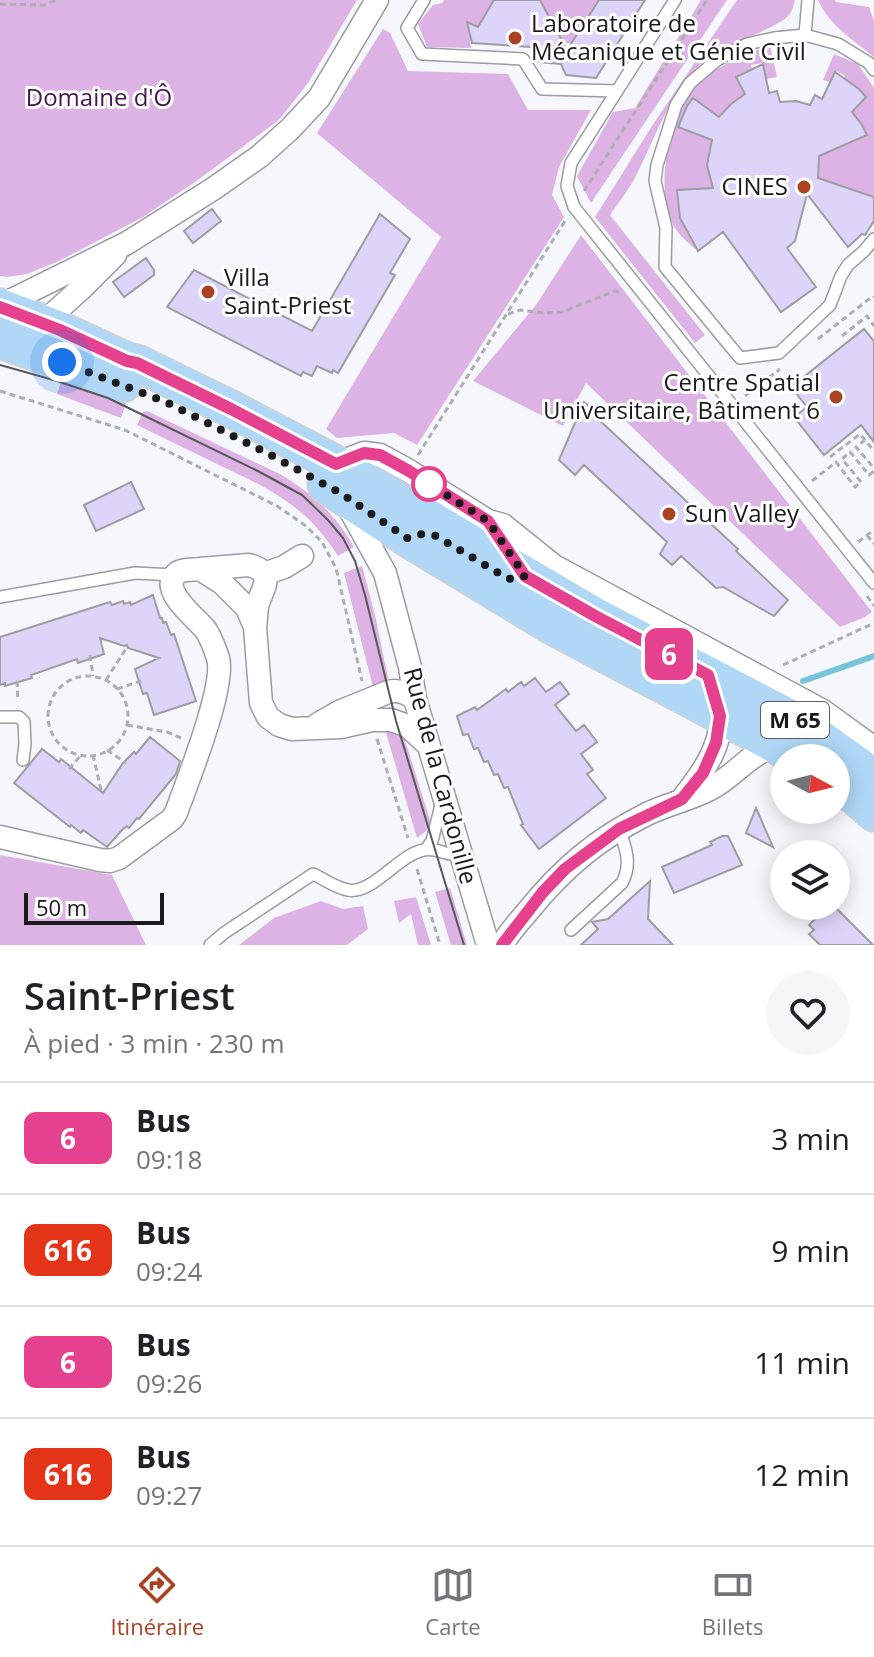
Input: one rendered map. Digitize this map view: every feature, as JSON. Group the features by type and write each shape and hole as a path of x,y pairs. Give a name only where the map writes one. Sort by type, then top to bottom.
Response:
{"main road":[{"name":"M 65","path":"0,306 137,363 231,409 339,479 517,565 597,617 796,721 874,777"},
{"path":"0,338 31,332 43,323"},
{"name":"M 65","path":"0,338 166,402 313,477 339,479 407,538 552,626 771,744"},
{"path":"850,793 874,813"}],"street":[{"path":"0,306 127,243 260,156 319,98 377,0"},
{"path":"43,323 127,243"},
{"path":"84,286 79,304 86,343"},
{"path":"339,479 364,453 380,455 491,526 503,525 554,566 823,711 874,748"},
{"name":"Rue de la Cardonille","path":"339,479 385,573 410,667 415,699 488,945"},
{"path":"385,573 395,552 407,538 422,534 434,535 509,579 517,565"},
{"path":"264,574 302,556"},
{"path":"0,837 110,861 119,858 172,819 200,746 216,691 219,661 207,632 171,589 175,575 181,572 249,565 264,574 266,585 257,605 255,627 261,703 268,717 279,725 292,729 341,727 372,720 391,720 408,726 429,746"},
{"path":"200,569 222,583 247,608 255,627"},
{"name":"Rue de la Cardonille","path":"394,607 386,628 394,664 394,690"},
{"path":"682,799 703,773 716,743 720,716 708,675"},
{"path":"310,728 339,712 394,690 415,699"},
{"path":"502,945 565,869 619,829 682,799 710,790 754,755 770,754"},
{"path":"850,777 874,793"}],"lane":[{"path":"424,0 407,28 422,54 523,59 542,89 617,91"},
{"path":"675,0 571,163 567,186 574,207 874,583"},
{"path":"805,35 808,0"},
{"path":"874,70 869,63 838,44 805,35 747,44 717,60 690,83 676,105 655,181 666,228 665,267 740,358 779,353 830,305 848,265 874,239"},
{"path":"0,597 135,573 175,575"},
{"path":"0,717 19,717 24,722 23,760"},
{"path":"210,945 313,874 349,891 366,887 413,854 426,849 436,828 443,793"},
{"path":"571,930 622,883 628,873 625,846 619,829"},
{"path":"426,849 460,855"}],"path":[{"path":"0,4 44,5 57,0"},
{"path":"416,458 707,0"},
{"path":"506,314 520,310 562,312 615,291 646,298"},
{"path":"842,336 867,316 874,326"},
{"path":"0,391 125,430 277,506 306,526 322,542 336,568 363,687"},
{"path":"830,457 860,434 874,451"},
{"path":"799,490 865,440"},
{"path":"850,452 869,475 874,469 856,447"},
{"path":"836,462 855,487 861,482 842,459"},
{"path":"867,535 874,544"},
{"path":"783,665 874,623"},
{"path":"106,680 127,647"},
{"path":"90,655 93,676"},
{"path":"93,676 106,680 124,699 128,712 123,735 107,750 93,755 68,750 51,730 48,717 50,703 67,682 79,677 93,676"},
{"path":"17,681 19,717"},
{"path":"117,689 141,681"},
{"path":"127,725 167,732 200,746"},
{"path":"374,730 409,842"},
{"path":"107,750 126,763"},
{"path":"69,769 81,755"},
{"path":"93,755 101,790"},
{"path":"418,873 440,945"}],"green space":[{"name":"Domaine d'Ô","path":"0,0 357,0 308,83 279,120 143,217 59,261 27,274 7,277 0,276"},
{"path":"444,0 494,0 478,27 474,25 469,32 471,48 427,47 418,24 433,5"},
{"path":"540,0 599,0 571,43 563,43"},
{"path":"701,0 727,0 591,203 577,176 613,112 635,108"},
{"path":"737,0 795,0 785,18 711,56 691,75 665,115 634,179 610,215 705,335 695,343 595,217"},
{"path":"818,0 869,7 874,21 874,57 835,25"},
{"path":"383,29 390,33 408,71 508,74 528,110 591,110 559,167 552,195 564,217 417,445 394,433 337,438 326,429 441,237 317,133"},
{"path":"770,45 777,77 766,79 762,63 751,65 752,69 736,77 745,94 719,117 693,99 677,127 712,140 708,166 748,185 678,190 698,251 673,224 665,198 668,147 673,130 686,99 703,80 730,62"},
{"path":"834,54 858,64 874,88 874,197 817,179 816,137 830,151 867,135 852,112 866,97 837,71 830,82 823,80"},
{"path":"581,235 872,612 840,627 586,383 563,426 473,381 536,305"},
{"path":"62,378 127,401 121,418 57,394"},
{"path":"147,411 292,481 331,515 354,547 338,556 314,524 286,501 262,486 137,425 143,412"},
{"path":"362,566 388,678 374,691 344,573"},
{"path":"384,726 402,731 431,823 417,838"},
{"path":"0,855 112,875 146,945 0,945"},
{"path":"450,888 467,945 451,945 435,892"},
{"path":"416,897 431,945 418,945 411,914 399,923 394,901"},
{"path":"321,901 343,909 363,906 368,929 347,945 239,945 274,918"}],"building":[{"name":"Laboratoire de Mécanique et Génie Civil","path":"494,0 540,0 567,50 599,0 645,0 596,78 566,75 561,64 539,62 531,47 472,43 467,22 478,27"},
{"name":"CINES","path":"763,64 769,93 777,91 780,102 796,101 810,105 815,95 822,99 835,72 866,97 852,112 867,135 819,156 818,178 874,197 874,221 865,235 862,234 848,247 807,194 795,241 787,248 816,287 781,312 723,232 698,251 680,218 677,190 713,188 707,165 712,140 678,127 687,106 693,98 719,117 745,94 736,77"},
{"path":"212,209 221,221 193,243 184,231"},
{"name":"Villa Saint-Priest","path":"380,214 410,239 390,273 395,275 338,373 317,366 312,376 303,372 301,376 167,307 194,270 312,331"},
{"path":"146,258 154,275 124,297 113,282"},
{"name":"Centre Spatial Universitaire, Bâtiment 6","path":"864,329 874,341 874,442 861,425 824,455 794,417 807,407 791,387"},
{"name":"Sun Valley","path":"584,402 600,417 598,419 738,549 736,551 788,600 774,616 723,587 716,588 681,556 672,565 660,554 667,542 584,465 575,475 559,460"},
{"path":"131,482 144,509 96,531 84,505"},
{"path":"153,595 160,618 163,623 166,622 171,635 174,634 196,701 154,715 135,669 159,658 100,638 104,654 78,663 77,659 31,675 32,678 0,685 0,637 110,602 112,605 130,602 131,605"},
{"path":"535,678 546,692 560,682 569,694 555,705 576,731 584,725 597,742 581,754 593,770 587,774 606,798 539,849 521,825 508,787 504,788 498,774 494,775 488,761 484,762 478,748 474,749 468,734 463,735 457,716 475,707 477,710 506,689 508,692 521,682 524,686"},
{"path":"150,737 180,761 176,774 139,819 122,830 107,847 83,830 81,833 70,827 14,783 42,749 59,762 61,759 103,793 123,763 134,752 136,754"},
{"path":"756,808 770,845 746,833"},
{"path":"728,836 742,865 674,893 662,867 712,845 710,842"},
{"path":"650,881 648,919 673,945 581,945 598,929 592,922 608,919"},
{"path":"814,920 848,920 873,945 820,945 809,934 814,930 809,925"}],"waterway":[{"path":"803,681 874,656"}],"tram line":[{"path":"0,365 108,398 256,470 302,495 343,538 355,561 396,721 464,945"}],"bus line":[{"name":"6","path":"0,307 137,363 336,464 364,453 380,455 488,521 525,576 708,675 720,716 716,743 703,773 682,799 619,829 565,869 502,945"}],"place":[{"name":"Laboratoire de Mécanique et Génie Civil","path":"515,38"},
{"name":"CINES","path":"804,187"},
{"name":"Villa Saint-Priest","path":"208,292"},
{"name":"Centre Spatial Universitaire, Bâtiment 6","path":"836,397"},
{"name":"Sun Valley","path":"669,514"}],"route":[{"path":"62,362 166,402 267,453 342,494 407,538 434,535 509,579 525,576 488,521 429,484"}]}
